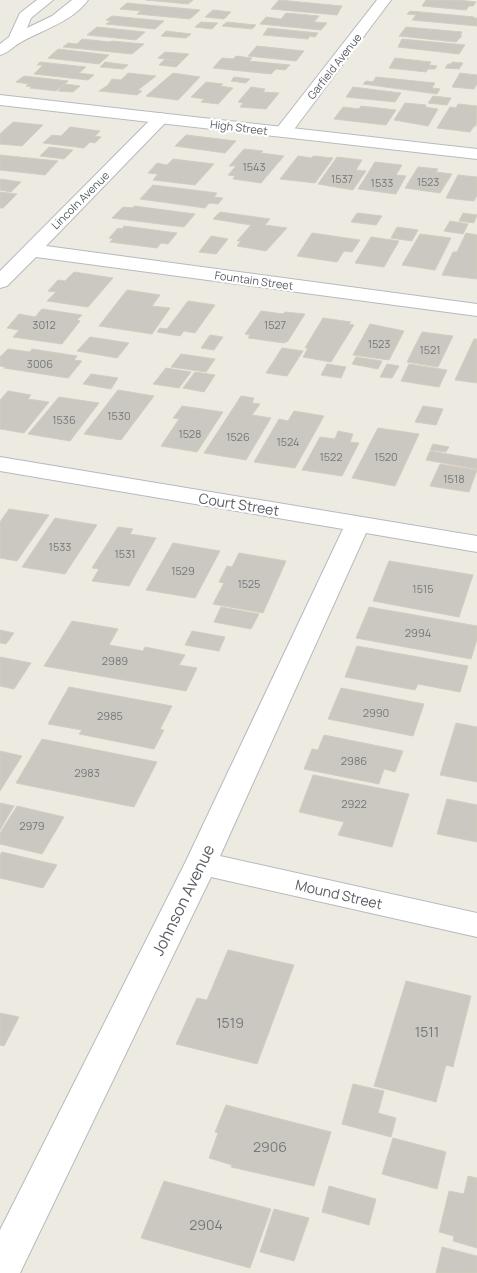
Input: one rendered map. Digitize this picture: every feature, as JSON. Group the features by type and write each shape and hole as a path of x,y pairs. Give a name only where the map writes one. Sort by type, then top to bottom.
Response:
{"street":[{"path":"15,39 25,16 46,0"},
{"path":"0,51 15,39 57,19 81,0"},
{"name":"Garfield Avenue","path":"283,132 384,0"},
{"name":"High Street","path":"0,100 477,154"},
{"name":"Lincoln Avenue","path":"0,282 162,118"},
{"name":"Fountain Street","path":"30,250 477,310"},
{"name":"Court Street","path":"0,464 477,544"},
{"name":"Johnson Avenue","path":"0,1272 201,863 358,524"},
{"name":"Mound Street","path":"201,863 477,924"}],"building":[{"path":"146,0 193,0 188,4"},
{"path":"279,0 342,6 337,15 271,9"},
{"path":"426,0 476,2 466,10 422,6"},
{"path":"127,3 200,10 190,19 137,14 141,11 120,9"},
{"path":"213,10 231,12 224,19 205,17"},
{"path":"410,11 474,17 477,18 477,26 412,20 416,15 407,14"},
{"path":"286,13 319,16 314,22 327,23 321,30 260,24 266,17 281,19"},
{"path":"112,16 164,21 155,29 106,24 111,21 106,20"},
{"path":"201,22 218,23 212,29 195,27"},
{"path":"227,22 256,25 252,29 222,26"},
{"path":"97,27 145,32 136,40 87,35"},
{"path":"406,27 462,32 460,36 462,36 456,42 399,36"},
{"path":"268,28 318,33 315,37 310,36 308,39 263,35"},
{"path":"166,31 191,34 186,38 161,36"},
{"path":"82,39 144,44 132,54 63,47 68,43 77,44"},
{"path":"402,39 465,45 459,54 398,47"},
{"path":"257,46 304,51 296,61 248,56"},
{"path":"58,49 109,55 99,64 48,58"},
{"path":"165,52 189,54 182,61 158,58"},
{"path":"236,56 252,58 249,61 290,65 285,70 276,69 271,74 213,68 222,58 233,59"},
{"path":"395,58 431,62 429,65 437,66 435,69 428,69 426,72 389,68"},
{"path":"165,59 182,61 176,67 159,65"},
{"path":"40,62 86,67 79,73 94,75 88,80 34,74 43,65 37,65"},
{"path":"105,62 128,65 123,69 100,67"},
{"path":"452,62 463,63 459,69 445,68"},
{"path":"128,73 156,76 138,90 142,91 137,95 99,91 108,85 112,79 121,80"},
{"path":"173,73 200,77 178,100 146,96"},
{"path":"460,73 477,75 477,84 474,89 452,87"},
{"path":"24,76 68,81 56,91 30,88 32,87 26,86 29,84 16,82"},
{"path":"234,77 250,79 246,83 231,81"},
{"path":"376,77 435,83 432,88 440,89 437,94 363,84 366,81 373,82"},
{"path":"206,82 223,84 220,86 233,88 218,104 201,102 204,99 191,97"},
{"path":"65,84 80,86 73,92 58,91"},
{"path":"251,87 265,89 263,92 279,93 266,109 240,107 243,103 238,102"},
{"path":"353,87 401,93 395,102 346,97"},
{"path":"433,96 451,98 447,105 428,103"},
{"path":"405,103 426,105 425,107 438,109 428,126 394,120"},
{"path":"458,104 477,106 476,126 470,132 437,128 450,107 456,108"},
{"path":"361,106 396,110 386,125 334,119 343,107 359,109"},
{"path":"13,122 43,125 22,146 0,144 0,134"},
{"path":"70,127 100,131 95,136 101,137 95,143 90,142 84,148 43,143 52,135 61,136"},
{"path":"186,135 236,141 225,153 175,146"},
{"path":"49,147 73,150 64,159 40,156"},
{"path":"244,149 284,156 261,183 233,179 235,176 228,175 236,166 229,166"},
{"path":"0,155 58,161 45,175 0,170"},
{"path":"298,156 333,158 315,183 280,179"},
{"path":"337,157 362,160 356,170 366,171 353,190 318,184"},
{"path":"173,159 214,164 195,185 153,180 158,174 148,173 157,163 167,165"},
{"path":"375,162 402,165 396,175 406,176 396,194 358,189"},
{"path":"418,167 438,169 436,172 452,174 440,193 405,188"},
{"path":"458,175 477,177 477,195 474,201 446,198"},
{"path":"0,179 21,182 11,192 0,190"},
{"path":"153,185 217,193 214,197 223,198 218,204 209,203 205,208 140,199"},
{"path":"0,192 17,194 3,208 0,208"},
{"path":"134,206 195,214 184,227 112,218 123,207 133,208"},
{"path":"220,212 270,219 265,225 287,228 266,251 237,246 241,241 237,241 251,225 213,219"},
{"path":"357,213 382,216 376,225 351,222"},
{"path":"463,213 477,215 474,223 459,221"},
{"path":"450,221 468,224 463,234 444,231"},
{"path":"124,226 177,233 168,244 161,243 157,248 110,242 113,239 109,238 118,228 122,229"},
{"path":"397,227 418,230 412,241 391,238"},
{"path":"312,233 360,240 352,252 344,251 337,262 297,256"},
{"path":"466,233 477,235 477,279 442,275 453,252 457,252"},
{"path":"420,234 451,238 435,270 402,265"},
{"path":"211,236 228,239 216,254 199,252"},
{"path":"371,237 399,241 384,267 355,263"},
{"path":"74,272 113,278 88,307 47,301 56,292 48,291 58,280 65,281"},
{"path":"127,290 160,295 152,306 170,308 152,334 99,326"},
{"path":"188,301 215,305 195,333 184,331 180,336 157,332 160,328 167,329"},
{"path":"42,309 82,315 77,320 80,321 62,344 13,337 19,330 7,328 19,314 35,317"},
{"path":"261,311 305,314 288,341 284,343 248,338 250,335 245,334"},
{"path":"323,318 351,322 349,324 354,325 331,362 303,357 308,348 305,348"},
{"path":"370,324 404,331 389,360 353,355"},
{"path":"422,332 453,336 438,367 407,362"},
{"path":"210,335 223,337 214,350 201,348"},
{"path":"90,337 129,343 117,358 77,351"},
{"path":"474,339 477,339 477,383 455,380"},
{"path":"282,348 303,351 287,376 266,373"},
{"path":"8,349 30,352 32,349 77,356 74,360 82,361 68,378 4,368 6,367 0,366 0,357"},
{"path":"181,354 215,359 206,372 171,367"},
{"path":"356,357 382,361 378,369 352,364"},
{"path":"327,364 346,367 341,378 321,375"},
{"path":"387,364 399,366 392,378 380,377"},
{"path":"409,364 447,370 439,387 401,381"},
{"path":"166,368 191,372 179,388 153,384"},
{"path":"195,372 215,375 204,392 183,388"},
{"path":"91,374 118,378 111,389 83,384"},
{"path":"118,390 154,396 121,440 84,434"},
{"path":"8,391 31,395 28,399 49,402 24,433 0,429 0,400"},
{"path":"241,396 254,398 252,403 260,404 252,415 271,418 246,460 204,453"},
{"path":"59,397 99,403 70,441 28,434"},
{"path":"182,406 223,412 197,452 161,446 179,419 173,418"},
{"path":"423,406 443,409 436,425 415,422"},
{"path":"294,411 324,416 295,468 254,462 279,419 288,421"},
{"path":"378,428 419,434 395,486 352,478"},
{"path":"338,431 353,434 350,442 359,443 342,476 302,470 320,437 335,439"},
{"path":"433,444 449,447 446,452 430,450"},
{"path":"430,451 477,459 477,469 426,460"},
{"path":"440,464 477,470 469,492 430,486"},
{"path":"9,509 49,515 17,561 0,558 0,522"},
{"path":"55,518 97,525 65,574 22,567"},
{"path":"118,527 133,529 130,534 156,538 129,586 92,581 99,569 92,568"},
{"path":"173,543 220,551 195,598 146,590"},
{"path":"239,553 286,561 263,613 213,604 224,583 219,582 227,566 232,567"},
{"path":"389,561 473,575 459,617 373,601"},
{"path":"221,607 259,614 251,629 214,622"},
{"path":"369,607 477,626 477,639 471,659 356,638"},
{"path":"72,621 118,629 109,645 143,651 145,647 185,655 179,665 197,668 186,691 44,666"},
{"path":"0,630 14,633 6,644 0,643"},
{"path":"192,631 225,637 219,651 185,645"},
{"path":"357,646 468,666 460,692 418,684 415,690 345,677"},
{"path":"0,657 31,663 14,689 0,686"},
{"path":"69,687 172,706 160,729 164,730 154,749 79,734 82,730 48,724"},
{"path":"341,688 424,704 413,736 328,719"},
{"path":"456,723 477,727 477,782 440,775"},
{"path":"324,735 403,751 395,772 384,769 379,784 304,769 312,749 318,750"},
{"path":"42,739 157,762 134,807 16,783"},
{"path":"0,751 22,756 0,791"},
{"path":"313,775 409,794 392,847 338,835 344,822 299,812"},
{"path":"447,799 477,805 477,842 437,834"},
{"path":"0,803 14,806 0,830"},
{"path":"17,806 64,817 42,854 0,844 0,833"},
{"path":"2,852 57,865 43,888 0,878 0,855"},
{"path":"228,950 294,965 257,1064 176,1044 197,998 207,1000"},
{"path":"406,981 471,996 453,1067 446,1065 436,1102 374,1086"},
{"path":"0,1013 19,1017 4,1046 0,1045"},
{"path":"353,1084 384,1091 378,1113 396,1118 391,1137 342,1124"},
{"path":"226,1105 331,1132 314,1186 231,1167 232,1165 209,1158 218,1133 215,1132"},
{"path":"393,1138 446,1152 437,1189 382,1174"},
{"path":"468,1176 477,1178 477,1248 453,1241 454,1236 439,1232 449,1191 464,1194"},
{"path":"164,1181 271,1209 250,1268 141,1238"},
{"path":"329,1186 376,1199 369,1225 322,1212"},
{"path":"274,1209 309,1218 294,1261 260,1252"},
{"path":"442,1247 477,1256 477,1273 436,1273"}]}
